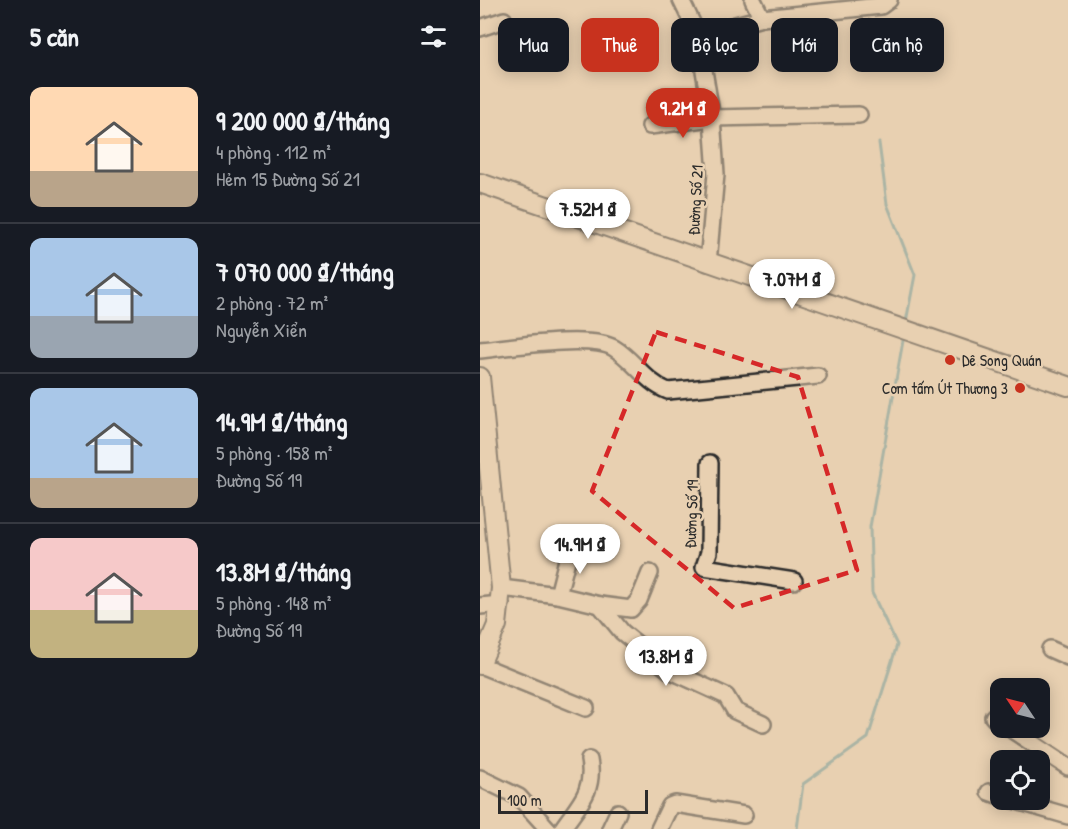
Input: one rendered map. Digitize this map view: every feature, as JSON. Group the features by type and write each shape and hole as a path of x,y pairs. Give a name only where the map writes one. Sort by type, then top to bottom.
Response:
{"main road":[{"path":"480,183 1068,386"},
{"path":"480,377 483,431 501,596 490,646 480,665"}],"street":[{"name":"Đường Số 21","path":"681,0 690,18"},
{"path":"753,0 762,18"},
{"path":"759,19 834,5 881,6 889,0"},
{"path":"480,28 498,22"},
{"name":"Đường Số 21","path":"704,72 712,118 716,174 708,263"},
{"path":"650,126 712,118 859,115"},
{"path":"480,350 603,342 630,359 657,387 668,391 818,376"},
{"name":"Đường Số 19","path":"710,463 710,552 704,567 794,581"},
{"path":"558,595 570,548"},
{"path":"480,606 501,596 558,595 600,605 631,609 639,600 650,573"},
{"path":"600,605 622,632 669,670 726,696 735,711 763,724"},
{"path":"1050,649 1068,657"},
{"path":"480,665 585,708"},
{"path":"1024,738 1068,767"},
{"path":"562,829 590,787 592,775 589,760"},
{"path":"480,778 519,797 548,829"},
{"path":"659,829 670,806 675,804 744,815"},
{"path":"1047,810 1068,816"},
{"path":"610,829 618,812"}],"highlighted area":[{"path":"656,332 798,377 857,570 734,608 592,491"}],"waterway":[{"path":"879,143 887,204 915,275 906,322"},
{"path":"797,829 803,784 868,738 897,645 872,593 870,527 904,335"}],"place":[{"name":"Dê Song Quán","path":"950,360"},
{"name":"Cơm tấm Út Thương 3","path":"1020,388"}]}
